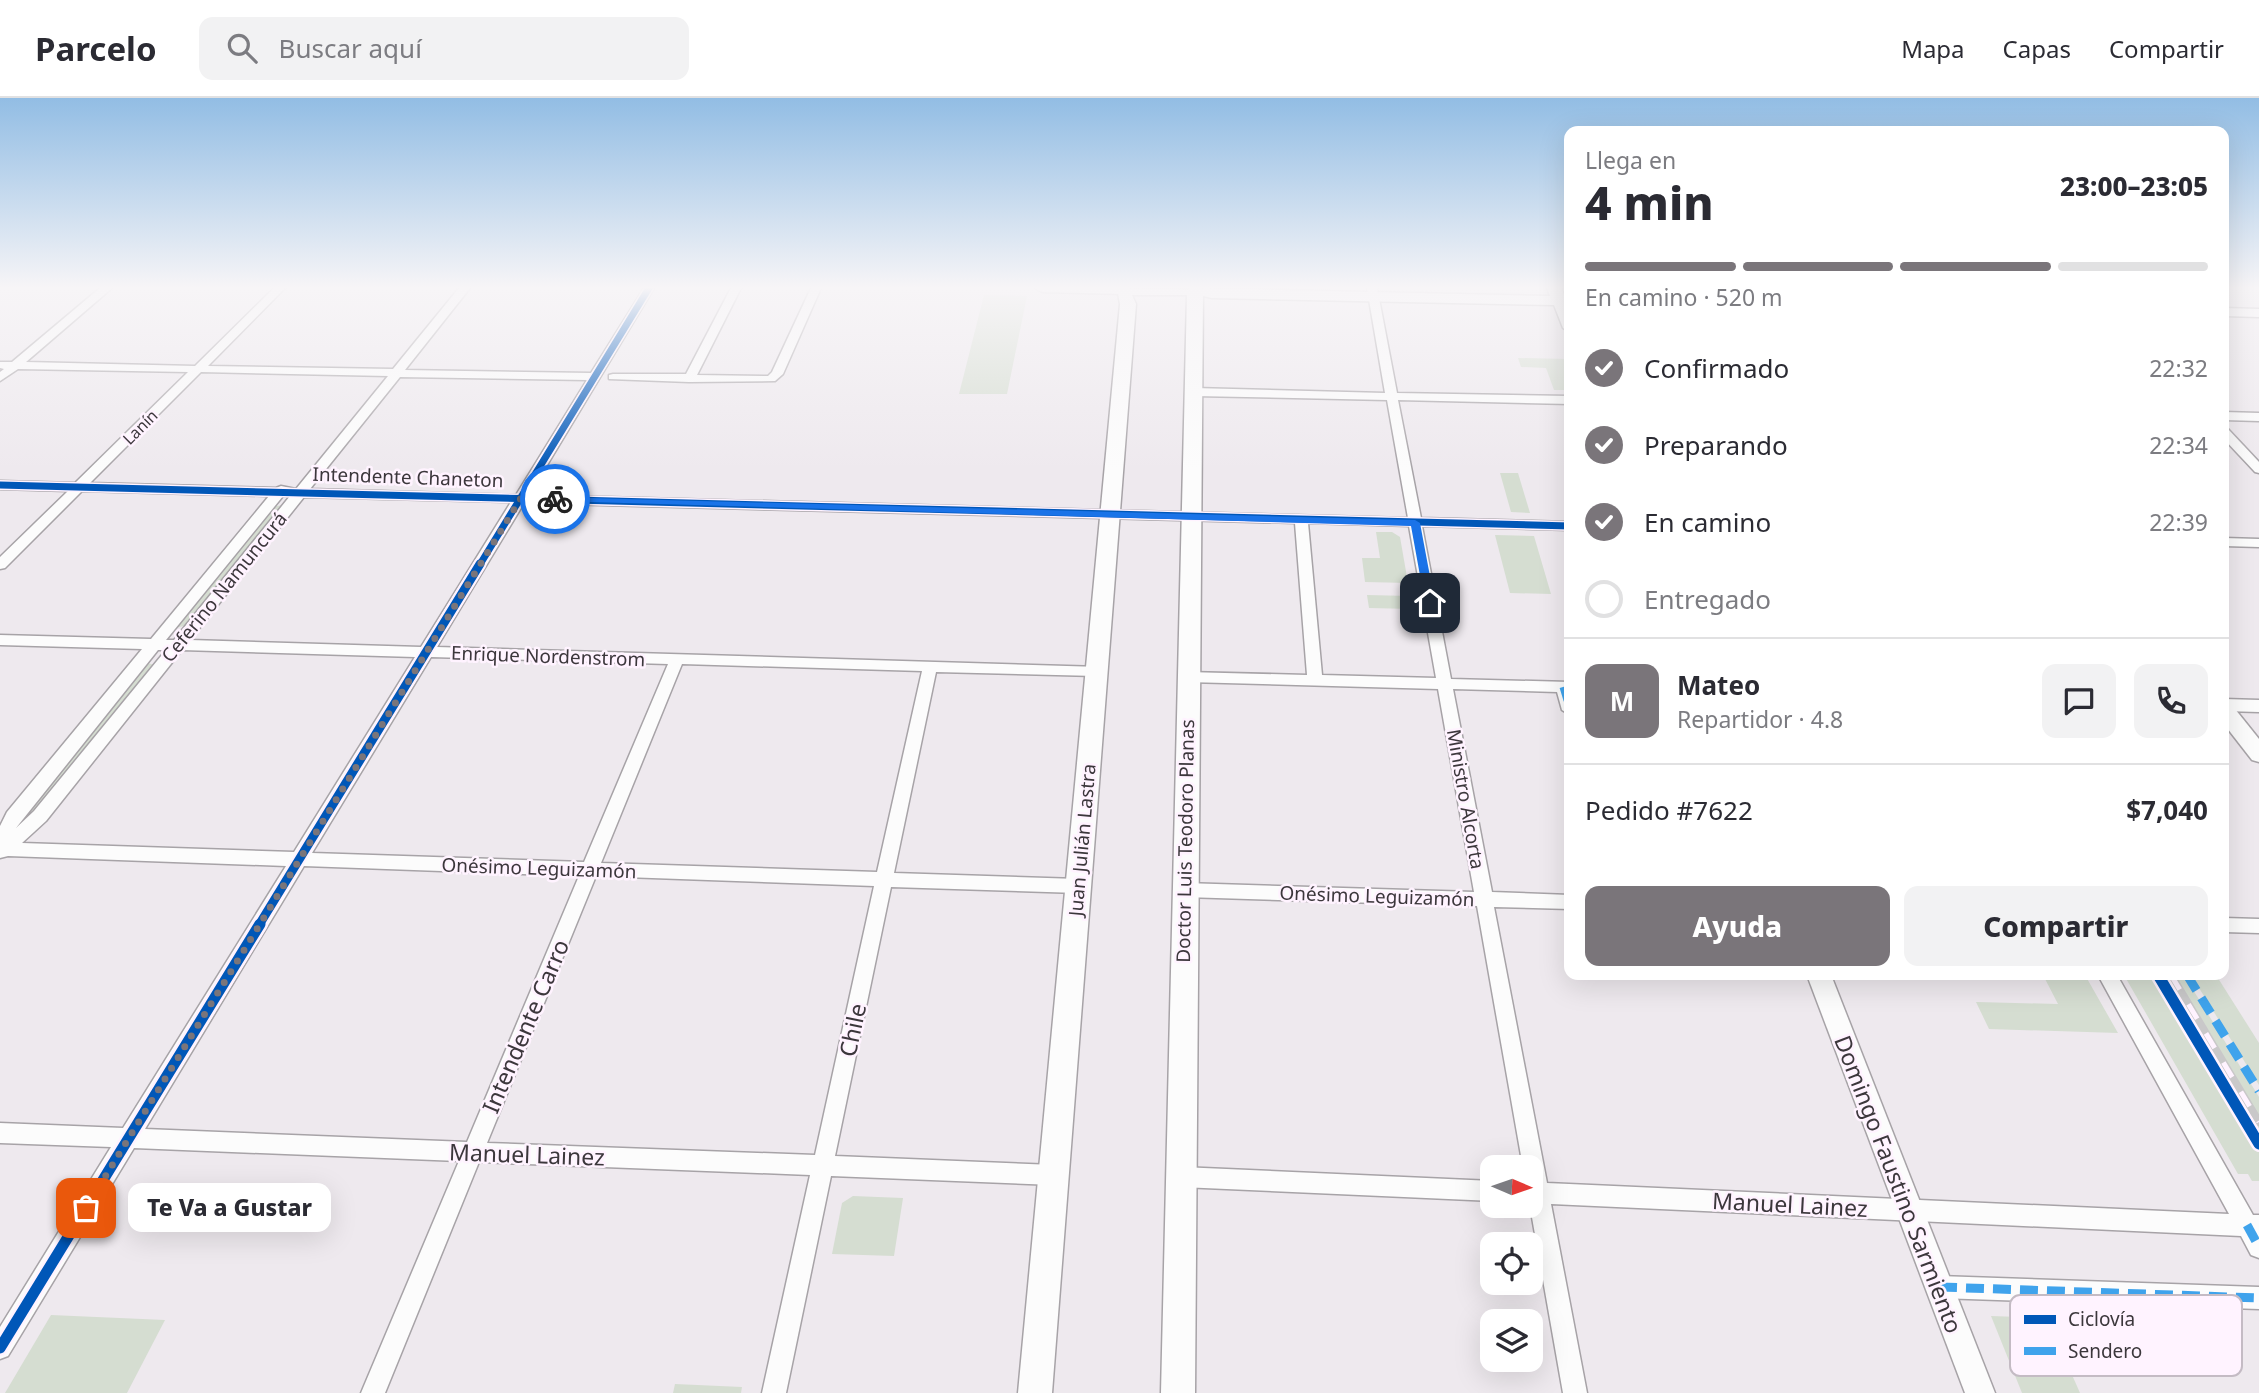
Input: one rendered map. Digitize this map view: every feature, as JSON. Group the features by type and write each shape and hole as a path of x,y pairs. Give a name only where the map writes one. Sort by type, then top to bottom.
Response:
{"highway":[{"name":"Juan Julián Lastra","path":"1035,1393 1124,348"},
{"name":"Doctor Luis Teodoro Planas","path":"1178,1393 1187,677 1195,348"}],"main road":[{"path":"2229,714 2259,754"},
{"name":"Domingo Faustino Sarmiento","path":"1821,980 1980,1393"}],"street":[{"path":"0,378 35,348"},
{"name":"Lanín","path":"0,565 218,348"},
{"name":"Ceferino Namuncurá","path":"1,851 40,816 417,348"},
{"path":"0,1348 612,348"},
{"path":"689,379 705,348"},
{"path":"613,377 771,379 777,374 789,348"},
{"name":"Ministro Alcorta","path":"1383,348 1485,900 1529,1155"},
{"path":"0,365 595,377"},
{"path":"1194,392 1564,400"},
{"path":"2229,416 2259,417"},
{"path":"2229,437 2259,469"},
{"name":"Intendente Chaneton","path":"0,485 1564,526"},
{"name":"Ceferino Namuncurá","path":"1,851 13,817 281,491"},
{"path":"1301,520 1315,680"},
{"path":"2229,542 2259,544"},
{"name":"Enrique Nordenstrom","path":"0,640 1097,671"},
{"name":"Intendente Carro","path":"373,1393 677,659"},
{"name":"Chile","path":"774,1393 930,667"},
{"path":"1187,677 1564,687"},
{"path":"2229,707 2259,706"},
{"name":"Onésimo Leguizamón","path":"1,851 1078,886"},
{"name":"Onésimo Leguizamón","path":"1184,890 1564,902"},
{"path":"2229,925 2259,926"},
{"path":"2110,980 2253,1226 2259,1247"},
{"name":"Manuel Lainez","path":"0,1133 1054,1175"},
{"path":"1181,1177 1480,1190"},
{"name":"Manuel Lainez","path":"1544,1193 2253,1226"},
{"name":"Ministro Alcorta","path":"1540,1218 1575,1393"},
{"path":"1939,1287 2172,1295"}],"shaded area":[{"path":"971,348 1016,348 1007,394 959,394"},
{"path":"1518,358 1564,359 1564,390 1554,390 1546,368 1521,367"},
{"path":"1500,473 1518,473 1530,513 1511,512"},
{"path":"282,505 187,625 176,628 272,507"},
{"path":"1376,532 1392,532 1400,537 1408,583 1365,582 1362,558 1380,558"},
{"path":"1495,535 1534,536 1551,594 1510,593"},
{"path":"1367,595 1410,596 1412,609 1369,608"},
{"path":"148,663 154,665 28,821 15,826"},
{"path":"2046,980 2088,980 2118,1033 1989,1029 1976,1002 2058,1004"},
{"path":"2127,980 2187,980 2259,1097 2259,1181 2252,1181 2248,1174 2238,1174"},
{"path":"2194,980 2219,980 2259,1043 2259,1085"},
{"path":"853,1196 903,1198 894,1256 832,1254 842,1203"},
{"path":"51,1315 165,1320 127,1393 5,1393"},
{"path":"1991,1316 2010,1317 2010,1363"},
{"path":"2015,1376 2073,1376 2080,1393 2022,1393"},
{"path":"675,1384 742,1387 741,1393 673,1393"}],"railway":[{"path":"2174,980 2259,1122"}],"marked path":[{"path":"2190,980 2259,1091"},
{"path":"2247,1225 2259,1247"},
{"path":"1939,1287 2172,1295"},
{"path":"2242,1297 2259,1298"}],"cycle path":[{"path":"0,1348 612,348"},
{"path":"0,485 1564,526"},
{"path":"2161,980 2259,1144"}],"way so far":[{"path":"86,1208 521,498 555,499"}],"place":[{"name":"Te Va a Gustar","path":"86,1208"}],"route":[{"path":"555,499 1415,523 1430,603"}]}
